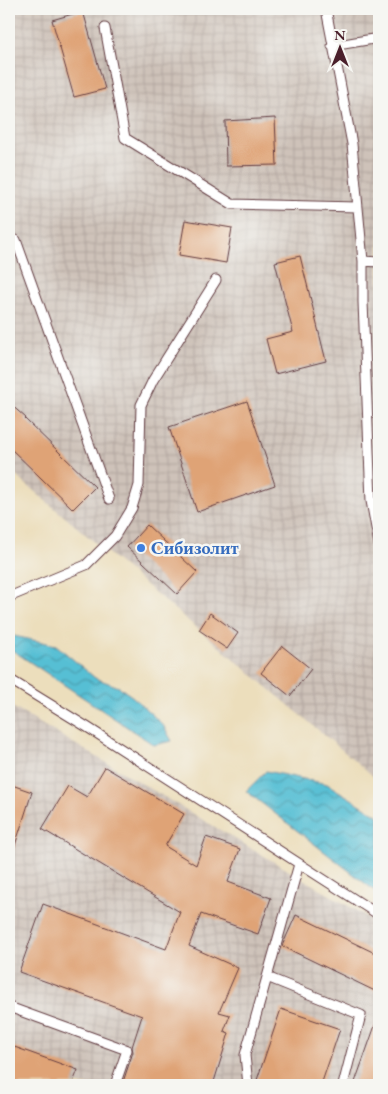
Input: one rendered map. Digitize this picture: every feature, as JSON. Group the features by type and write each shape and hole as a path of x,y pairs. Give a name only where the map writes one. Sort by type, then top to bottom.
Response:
{"lane":[{"path":"326,9 352,144 363,261 363,302 372,500 379,544"},
{"path":"105,28 125,138 232,204 358,207"},
{"path":"332,46 379,38"},
{"path":"9,243 16,240 109,499"},
{"path":"363,261 379,262"},
{"path":"9,597 86,565 115,536 132,508 138,485 141,405 153,380 216,280"},
{"path":"9,679 379,915"},
{"path":"248,1085 245,1055 299,864"},
{"path":"267,977 361,1015 343,1085"},
{"path":"9,1007 127,1050 115,1085"}],"shaded area":[{"path":"9,9 379,9 379,781 9,470"},
{"path":"9,705 379,924 379,1085 9,1085"}],"water":[{"path":"9,635 56,645 95,678 119,687 133,697 163,725 172,741 154,745 9,648"},
{"path":"266,771 327,784 379,816 379,894 246,791"}],"building":[{"path":"83,11 105,89 74,97 52,20"},
{"path":"275,118 277,165 226,166 225,121"},
{"path":"185,220 232,228 226,263 179,255"},
{"path":"300,256 326,361 275,374 266,339 293,332 275,262"},
{"path":"247,401 275,485 197,512 169,427"},
{"path":"9,403 95,487 73,509 9,447"},
{"path":"147,525 197,572 177,594 127,547"},
{"path":"210,613 238,633 227,649 199,630"},
{"path":"282,646 311,669 290,696 261,673"},
{"path":"105,767 184,814 165,846 196,865 206,837 240,849 228,882 271,898 258,934 201,914 189,946 238,968 219,1012 230,1015 224,1031 229,1033 213,1085 122,1085 142,1016 19,972 43,904 166,949 180,912 42,829 68,786 87,797"},
{"path":"9,784 32,792 12,855 9,855"},
{"path":"296,915 379,955 379,993 282,946"},
{"path":"281,1009 340,1029 321,1085 272,1085 257,1080"},
{"path":"377,1020 379,1020 379,1085 354,1085"},
{"path":"9,1045 78,1070 72,1085 9,1085"}],"place":[{"name":"Сибизолит","path":"141,548"}]}
